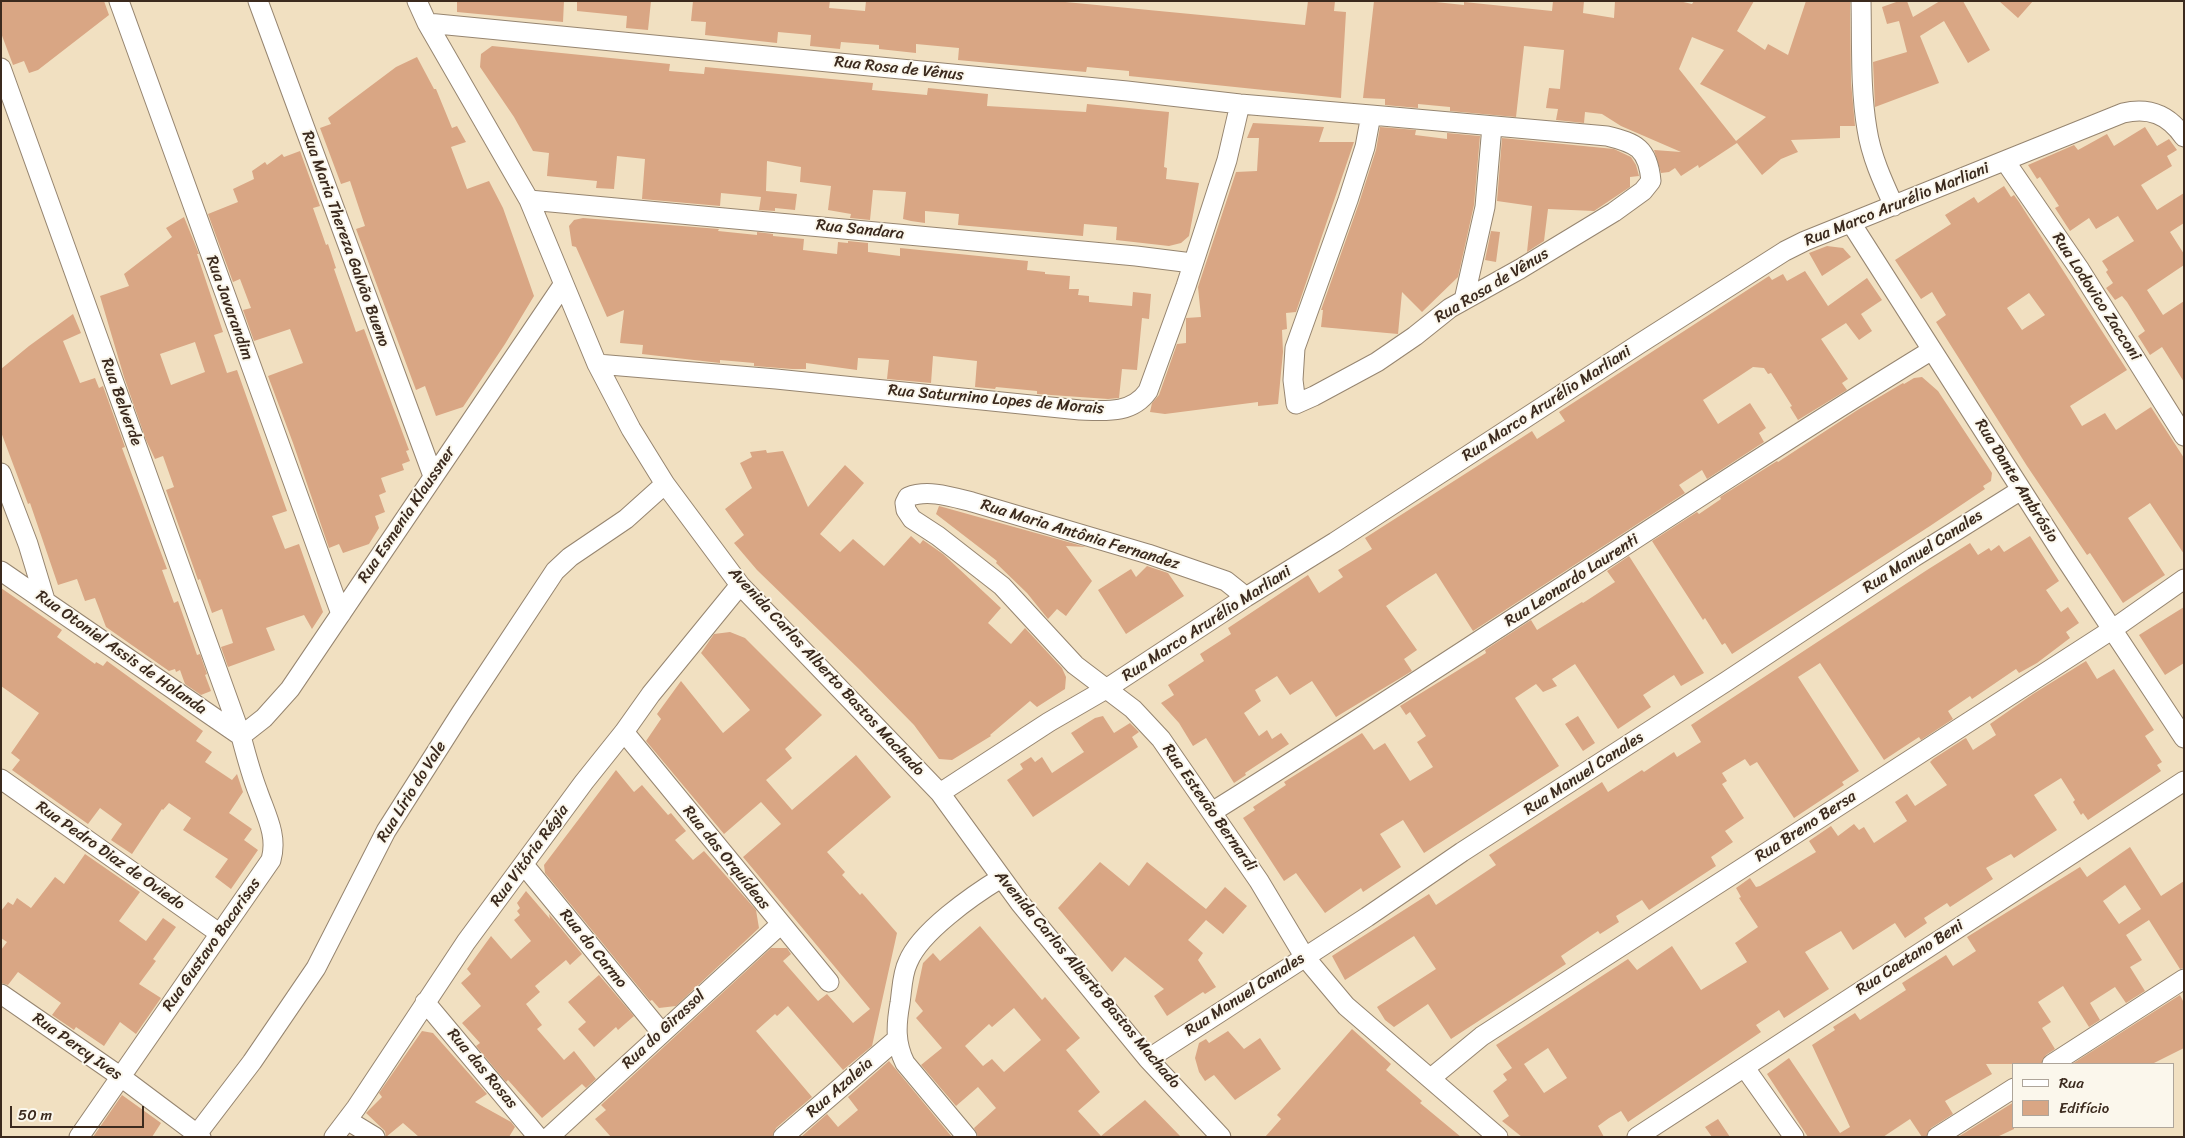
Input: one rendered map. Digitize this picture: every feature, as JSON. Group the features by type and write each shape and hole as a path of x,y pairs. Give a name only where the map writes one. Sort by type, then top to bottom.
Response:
{"street":[{"name":"Rua Javarandim","path":"119,1 341,614"},
{"name":"Rua Maria Thereza Galvão Bueno","path":"258,1 433,476"},
{"name":"Avenida Carlos Alberto Bastos Machado","path":"417,1 427,23 528,200 597,364 631,429 665,484 740,586 940,793 1000,878 1148,1058 1221,1137"},
{"path":"1861,1 1864,110 1867,130 1872,149 1894,206"},
{"name":"Rua Rosa de Vênus","path":"427,23 1118,90 1240,104 1370,115 1606,136 1628,142 1639,148 1647,158 1651,181 1643,191 1614,212 1450,308 1415,336 1376,362 1296,404 1293,380 1295,348 1348,200 1367,138 1370,115"},
{"name":"Rua Belverde","path":"1,68 241,736"},
{"name":"Rua Saturnino Lopes de Morais","path":"597,364 776,379 1080,410 1114,411 1136,404 1148,390 1186,286 1227,160 1240,104"},
{"name":"Rua Marco Arurélio Marliani","path":"940,793 1335,542 1753,270 1805,241 2122,113 2136,110 2150,111 2163,116 2176,126 2184,137"},
{"path":"1464,300 1485,208 1492,126"},
{"name":"Rua Lodovico Zacconi","path":"2005,161 2080,270 2184,436"},
{"name":"Rua Sandara","path":"528,200 1136,256 1192,263"},
{"name":"Rua Dante Ambrósio","path":"1851,223 2021,490 2184,738"},
{"name":"Rua Esmenia Klaussner","path":"241,736 264,718 290,689 563,285"},
{"name":"Rua Leonardo Laurenti","path":"1212,812 1932,350"},
{"path":"2,477 28,544 45,600"},
{"name":"Rua Lírio do Vale","path":"199,1135 252,1062 316,968 386,831 555,571 578,551 626,520 665,484"},
{"name":"Rua Manuel Canales","path":"1148,1058 1367,917 1462,852 1727,681 1914,557 2021,490"},
{"name":"Rua Maria Antônia Fernandez","path":"908,497 916,494 930,494 981,504 1148,554 1226,581 1246,597"},
{"name":"Rua Estevão Bernardi","path":"908,497 905,503 906,510 912,519 938,536 1002,586 1076,665 1133,709 1161,739 1259,881 1304,956 1346,1006 1498,1137"},
{"name":"Rua Otoniel Assis de Holanda","path":"1,571 241,736"},
{"name":"Rua Breno Bersa","path":"1431,1078 1482,1036 2113,629 2184,579"},
{"name":"Rua Vitória Régia","path":"334,1137 466,942 651,694 740,586"},
{"name":"Rua das Orquídeas","path":"624,732 828,982"},
{"name":"Rua Gustavo Bacarisas","path":"79,1137 219,932 271,860 274,848 272,830 241,736"},
{"name":"Rua Pedro Diaz de Oviedo","path":"1,780 219,932"},
{"name":"Rua Caetano Beni","path":"1637,1137 2184,781"},
{"name":"Rua do Carmo","path":"524,865 661,1032"},
{"path":"967,1137 905,1063 899,1051 897,1024 907,964 912,952 953,912 979,891 1000,878"},
{"name":"Rua do Girassol","path":"549,1137 661,1032 781,924"},
{"path":"2054,1063 2184,979"},
{"name":"Rua Percy Ives","path":"1,994 199,1135"},
{"name":"Rua das Rosas","path":"425,1002 538,1137"},
{"name":"Rua Azaleia","path":"783,1137 897,1039"},
{"path":"1745,1068 1794,1137"},
{"path":"1937,1137 2012,1089"},
{"path":"347,1120 375,1137"}],"building":[{"path":"1,1 104,1 109,15 38,70 29,73 24,61 13,65 1,33"},
{"path":"457,1 564,1 563,22 457,12"},
{"path":"577,1 651,1 648,30 626,28 627,16 577,11"},
{"path":"693,1 830,1 829,8 865,11 866,1 1055,1 1305,25 1308,1 1335,1 1334,11 1346,12 1341,98 1129,76 1129,71 1087,67 1086,72 958,60 959,48 916,44 916,53 879,49 879,45 841,42 840,49 810,46 811,35 778,32 777,43 705,35 706,22 691,21"},
{"path":"1374,1 1426,1 1464,5 1464,2 1552,11 1553,1 1584,1 1583,13 1614,18 1615,1 1679,1 1692,4 1694,1 1754,1 1737,31 1765,50 1768,44 1788,55 1806,1 1850,2 1851,82 1855,126 1840,126 1840,138 1791,140 1798,152 1781,159 1762,175 1737,143 1699,168 1698,165 1681,176 1675,168 1669,172 1661,173 1654,150 1681,152 1621,126 1602,114 1585,112 1584,123 1556,120 1558,109 1546,108 1549,88 1560,89 1564,50 1524,46 1516,117 1450,111 1450,107 1418,104 1418,108 1385,105 1385,99 1363,98","holes":["1692,37 1724,50 1700,84 1766,117 1736,141 1679,69"]},
{"path":"1899,1 1907,1 1913,17 1940,1 1963,1 1990,50 1968,63 1944,21 1920,36 1939,83 1875,107 1873,62 1907,52 1899,21 1887,24 1882,7"},
{"path":"1999,1 2033,1 2018,18"},
{"path":"492,46 670,64 669,71 704,74 705,67 873,83 872,90 927,95 928,88 988,94 987,106 1086,112 1087,104 1169,112 1164,167 1167,168 1166,179 1199,183 1189,236 1181,243 1169,246 1116,240 1117,227 1084,224 1083,236 958,225 959,214 925,211 925,223 911,221 903,219 906,192 873,190 870,220 850,218 851,214 828,210 831,186 800,182 801,167 767,161 766,191 797,194 795,210 775,208 775,211 759,210 761,197 721,193 720,206 642,199 645,159 617,156 614,189 596,188 597,181 547,176 549,153 533,151 514,117 480,67 481,54"},
{"path":"417,57 434,89 436,89 452,128 457,126 466,142 451,147 467,189 489,181 503,208 534,296 463,407 436,416 425,386 416,390 356,229 365,226 350,181 341,184 320,128 331,124 328,118 396,67"},
{"path":"1253,123 1324,127 1319,142 1354,142 1296,312 1286,313 1287,329 1282,330 1283,352 1278,404 1258,406 1258,402 1165,414 1150,412 1152,403 1159,395 1177,344 1186,343 1186,318 1201,317 1198,287 1236,172 1257,171 1259,138 1247,138"},
{"path":"1380,127 1416,130 1415,135 1447,139 1447,133 1480,136 1474,205 1458,277 1422,312 1402,292 1398,334 1321,327 1323,310 1321,310 1359,203 1376,150"},
{"path":"2145,127 2157,146 2169,139 2177,150 2167,156 2172,166 2141,185 2157,210 2184,193 2184,223 2170,232 2184,254 2184,265 2147,290 2163,315 2184,301 2184,382 2162,347 2150,355 2138,336 2145,331 2127,302 2122,296 2115,300 2106,288 2113,283 2102,261 2134,241 2118,216 2096,229 2089,218 2070,231 2055,208 2059,206 2040,177 2037,179 2028,165 2074,145 2078,150 2107,134 2114,146"},
{"path":"1502,138 1614,149 1631,157 1636,165 1639,176 1630,177 1630,187 1594,211 1548,209 1544,241 1527,252 1532,206 1497,201"},
{"path":"300,151 320,206 313,208 326,245 328,244 336,268 334,269 356,332 364,329 409,450 406,451 410,461 402,464 404,470 381,478 386,492 379,495 385,512 375,516 379,528 369,544 343,553 339,544 329,548 268,376 303,363 290,329 254,341 243,310 251,308 240,279 233,282 208,214 238,202 233,189 254,179 252,171 265,162 267,165 282,154 284,157"},
{"path":"2004,186 2011,197 2014,195 2127,370 2070,406 2082,426 2105,413 2116,430 2151,407 2184,458 2184,554 2150,503 2128,518 2165,575 2123,603 2090,553 2087,555 2027,466 1936,322 1946,315 1932,292 1921,299 1895,260 1951,224 1945,215 1974,197 1978,203","holes":["2029,293 2045,315 2022,330 2007,308"]},
{"path":"184,217 199,254 197,254 223,332 214,335 227,373 237,370 287,511 272,516 285,549 299,544 323,612 312,629 304,615 266,628 275,650 228,667 221,647 233,643 222,609 212,613 200,579 198,580 166,490 174,487 163,456 155,459 146,440 124,377 100,296 129,286 124,274 172,237 166,228","holes":["195,342 205,372 171,385 160,354"]},
{"path":"583,218 719,229 718,231 757,235 757,232 773,234 773,236 804,239 803,250 837,254 838,242 848,243 848,241 868,243 868,252 900,256 900,248 1028,261 1027,270 1070,276 1069,289 1079,289 1078,295 1089,296 1089,302 1132,306 1133,292 1151,294 1149,319 1142,318 1137,370 1122,369 1119,398 1108,399 1037,394 1037,391 996,387 995,389 975,387 977,361 933,356 931,383 887,379 889,360 858,358 857,370 806,363 806,369 792,369 754,366 754,363 720,360 720,363 642,354 643,345 620,343 624,310 607,317 576,247 572,246 569,226 574,220"},
{"path":"1491,231 1500,232 1496,262 1485,260"},
{"path":"1827,246 1843,248 1851,257 1822,276 1809,253"},
{"path":"1805,271 1828,306 1867,278 1882,300 1861,314 1872,331 1859,340 1846,323 1821,339 1848,379 1842,383 1847,390 1798,420 1790,407 1792,406 1771,373 1768,374 1764,368 1753,367 1703,400 1718,424 1750,403 1766,428 1759,433 1764,442 1707,479 1702,470 1679,485 1685,493 1473,631 1436,573 1386,606 1417,650 1404,659 1412,671 1336,717 1312,681 1290,695 1277,676 1255,690 1261,701 1244,713 1259,736 1267,730 1272,739 1281,733 1289,744 1245,773 1246,775 1234,783 1206,738 1193,746 1179,723 1161,703 1174,695 1168,685 1204,661 1200,654 1231,634 1228,628 1308,575 1319,593 1343,577 1338,570 1372,549 1365,538 1532,431 1537,439 1565,421 1559,412 1769,276 1772,280 1783,274 1787,281"},
{"path":"73,314 81,333 63,341 80,383 95,378 99,388 103,386 125,447 122,448 167,569 162,570 174,603 178,601 197,655 200,654 207,674 205,675 211,691 201,695 185,684 180,670 176,672 175,669 169,671 106,627 95,598 85,601 77,579 58,585 30,503 28,504 1,432 1,369"},
{"path":"1922,377 1938,391 1992,473 1991,481 1983,486 1985,489 1930,526 1732,654 1725,643 1722,645 1705,618 1703,620 1652,541 1697,512 1699,514 1721,499 1720,497 1859,409 1903,383"},
{"path":"766,450 767,453 783,451 808,507 845,465 864,483 820,534 840,552 853,539 884,566 911,536 920,544 923,540 943,554 1001,608 988,623 1011,644 1025,628 1062,668 1066,677 1065,689 1037,707 1030,701 991,736 952,760 939,759 914,725 757,570 734,543 744,535 725,509 752,488 740,463 752,457 750,452"},
{"path":"939,506 1086,547 1066,546 1092,581 1066,616 1057,609 1048,619 1027,593 996,563 997,561 936,514"},
{"path":"2030,536 2059,581 2046,590 2061,612 2068,607 2079,623 2066,632 2070,638 2037,663 2019,673 2016,669 1972,699 1970,696 1948,711 1953,719 1921,740 1919,737 1884,760 1820,663 1798,677 1859,771 1842,782 1844,785 1794,818 1757,762 1750,766 1745,759 1722,773 1727,781 1722,784 1744,818 1725,831 1733,842 1711,857 1716,866 1649,910 1642,900 1616,916 1619,922 1600,934 1598,931 1561,956 1566,964 1451,1039 1428,1004 1394,1027 1385,1020 1377,1007 1436,969 1414,936 1345,980 1332,956 1429,894 1436,905 1496,865 1489,855 1602,782 1608,792 1642,770 1644,772 1674,752 1677,757 1701,742 1691,725 1927,570 1970,543 1978,555 1989,548 1991,551 1999,545 2004,552"},
{"path":"1629,556 1704,673 1681,686 1674,675 1643,695 1651,707 1618,729 1575,664 1552,679 1557,686 1543,692 1536,684 1515,698 1559,766 1424,853 1403,820 1380,834 1401,867 1363,892 1361,888 1325,913 1296,873 1284,881 1243,818 1255,810 1253,807 1286,785 1284,782 1362,733 1374,750 1385,743 1410,781 1433,767 1417,742 1426,736 1410,712 1406,715 1400,706 1486,653 1485,650 1531,620 1537,630 1583,603 1615,582 1607,571"},
{"path":"1147,566 1168,573 1184,596 1126,634 1098,590 1131,569 1136,577"},
{"path":"1,588 62,630 57,637 95,664 96,662 103,666 107,661 203,731 196,741 212,752 205,762 232,780 237,774 243,792 229,813 252,829 244,840 258,850 231,889 215,877 228,859 183,830 191,818 169,803 162,809 132,854 111,840 122,824 100,808 88,824 12,770 20,760 11,753 39,713 1,686"},
{"path":"2184,607 2184,663 2165,675 2139,635"},
{"path":"730,632 745,638 822,715 785,749 792,758 766,780 792,810 856,755 891,797 827,852 845,872 842,875 860,895 862,893 897,933 872,1046 843,1070 788,1006 777,1016 775,1014 756,1031 812,1097 776,1128 772,1137 611,1137 595,1119 606,1110 601,1105 771,948 787,948 791,954 783,961 818,1001 827,994 853,1023 870,1009 743,857 781,824 761,802 724,834 646,741 661,719 657,714 681,681 723,733 750,710 701,653 714,634"},
{"path":"2086,661 2097,679 2114,669 2154,730 2145,736 2162,762 2157,765 2161,771 2088,820 2083,813 2081,815 2073,802 2075,800 2061,778 2034,795 2057,830 2014,858 2011,854 1986,868 1993,879 1950,907 1947,903 1924,918 1927,923 1905,938 1895,923 1853,950 1841,931 1805,952 1829,989 1784,1018 1779,1010 1756,1025 1761,1032 1628,1122 1621,1111 1609,1118 1598,1126 1604,1137 1522,1137 1502,1121 1509,1116 1493,1091 1507,1080 1503,1074 1512,1068 1496,1045 1628,959 1637,970 1672,946 1701,990 1747,962 1735,943 1758,927 1739,898 1741,897 1736,888 1750,878 1756,887 1760,886 1816,852 1809,841 1831,826 1838,836 1854,824 1859,830 1864,827 1874,843 1907,821 1895,802 1907,794 1915,806 1947,785 1930,762 1933,759 1966,738 1973,750 1996,735 1990,724","holes":["1548,1048 1567,1078 1544,1093 1524,1064"]},
{"path":"1103,716 1114,733 1130,723 1139,732 1132,737 1138,747 1033,817 1007,780 1023,769 1020,764 1031,757 1035,762 1042,757 1052,773 1084,752 1071,733 1095,718"},
{"path":"1578,716 1595,743 1583,751 1565,724"},
{"path":"616,770 634,792 642,785 668,815 671,813 686,831 675,840 693,860 704,851 756,910 759,928 676,1006 659,1008 652,1000 650,1001 545,873 544,865"},
{"path":"2130,847 2161,896 2184,881 2184,968 2180,969 2149,920 2126,935 2142,960 2130,967 2145,991 2126,1003 2115,987 2090,1003 2100,1020 2089,1027 2063,986 2038,1002 2051,1022 2042,1028 2055,1049 2046,1055 2042,1063 1986,1064 1992,1074 1945,1101 1953,1114 1931,1128 1926,1137 1922,1137 1910,1119 1883,1137 1808,1137 1767,1074 1789,1058 1840,1133 1850,1127 1812,1045 1835,1030 1833,1027 1855,1013 1860,1020 1906,990 1902,983 1946,955 1953,966 1976,951 1967,937 2080,867 2087,877","holes":["2125,885 2141,909 2119,924 2103,901"]},
{"path":"85,854 140,892 119,921 146,941 163,918 176,927 153,959 156,961 139,984 161,998 136,1034 120,1022 104,1046 76,1027 74,1030 52,1015 61,1003 18,972 8,985 1,983 1,950 7,942 1,938 1,911 8,902 13,905 17,898 31,908 55,877 64,884"},
{"path":"1100,862 1129,886 1147,862 1206,909 1225,887 1247,906 1223,934 1206,920 1188,940 1203,953 1198,960 1216,987 1205,994 1203,992 1167,1016 1154,996 1164,989 1125,957 1112,972 1058,908"},
{"path":"526,891 550,919 549,914 582,954 570,965 566,960 535,986 540,992 526,1004 542,1025 537,1029 564,1060 574,1051 596,1079 586,1088 582,1084 542,1118 508,1080 506,1082 476,1046 480,1043 462,1023 481,1006 461,983 471,974 467,969 491,936 511,959 531,941 514,920 520,915 517,911 520,908 517,903"},
{"path":"980,926 1042,1000 1045,997 1080,1038 1066,1050 1100,1092 1078,1111 1101,1136 1145,1100 1181,1137 978,1137 974,1128 996,1108 978,1087 956,1106 921,1065 942,1048 916,1018 923,1011 915,1001 923,963 933,953 940,961","holes":["1014,1008 1041,1040 1004,1072 992,1059 983,1066 965,1046 989,1024 992,1027"]},
{"path":"599,975 634,1016 618,1030 616,1027 594,1047 578,1029 586,1022 568,1002"},
{"path":"2180,995 2184,1003 2184,1048 2154,1063 2074,1063"},
{"path":"1352,1029 1391,1064 1386,1070 1422,1101 1420,1103 1461,1137 1265,1137 1281,1119 1277,1115"},
{"path":"422,1031 433,1033 487,1094 475,1102 511,1122 515,1127 509,1137 419,1137 403,1123 386,1137 385,1131 366,1113 382,1097 379,1093"},
{"path":"1228,1031 1244,1049 1260,1038 1281,1069 1235,1100 1214,1075 1205,1081 1199,1072 1195,1058 1199,1043 1206,1039 1209,1043"},
{"path":"889,1061 952,1137 801,1137 827,1114 838,1127 858,1110 848,1097"},
{"path":"122,1095 161,1123 152,1137 93,1137"},
{"path":"2012,1103 2012,1128 2014,1129 1997,1137 1958,1137"},
{"path":"1718,1119 1730,1137 1712,1137 1705,1127"}]}
